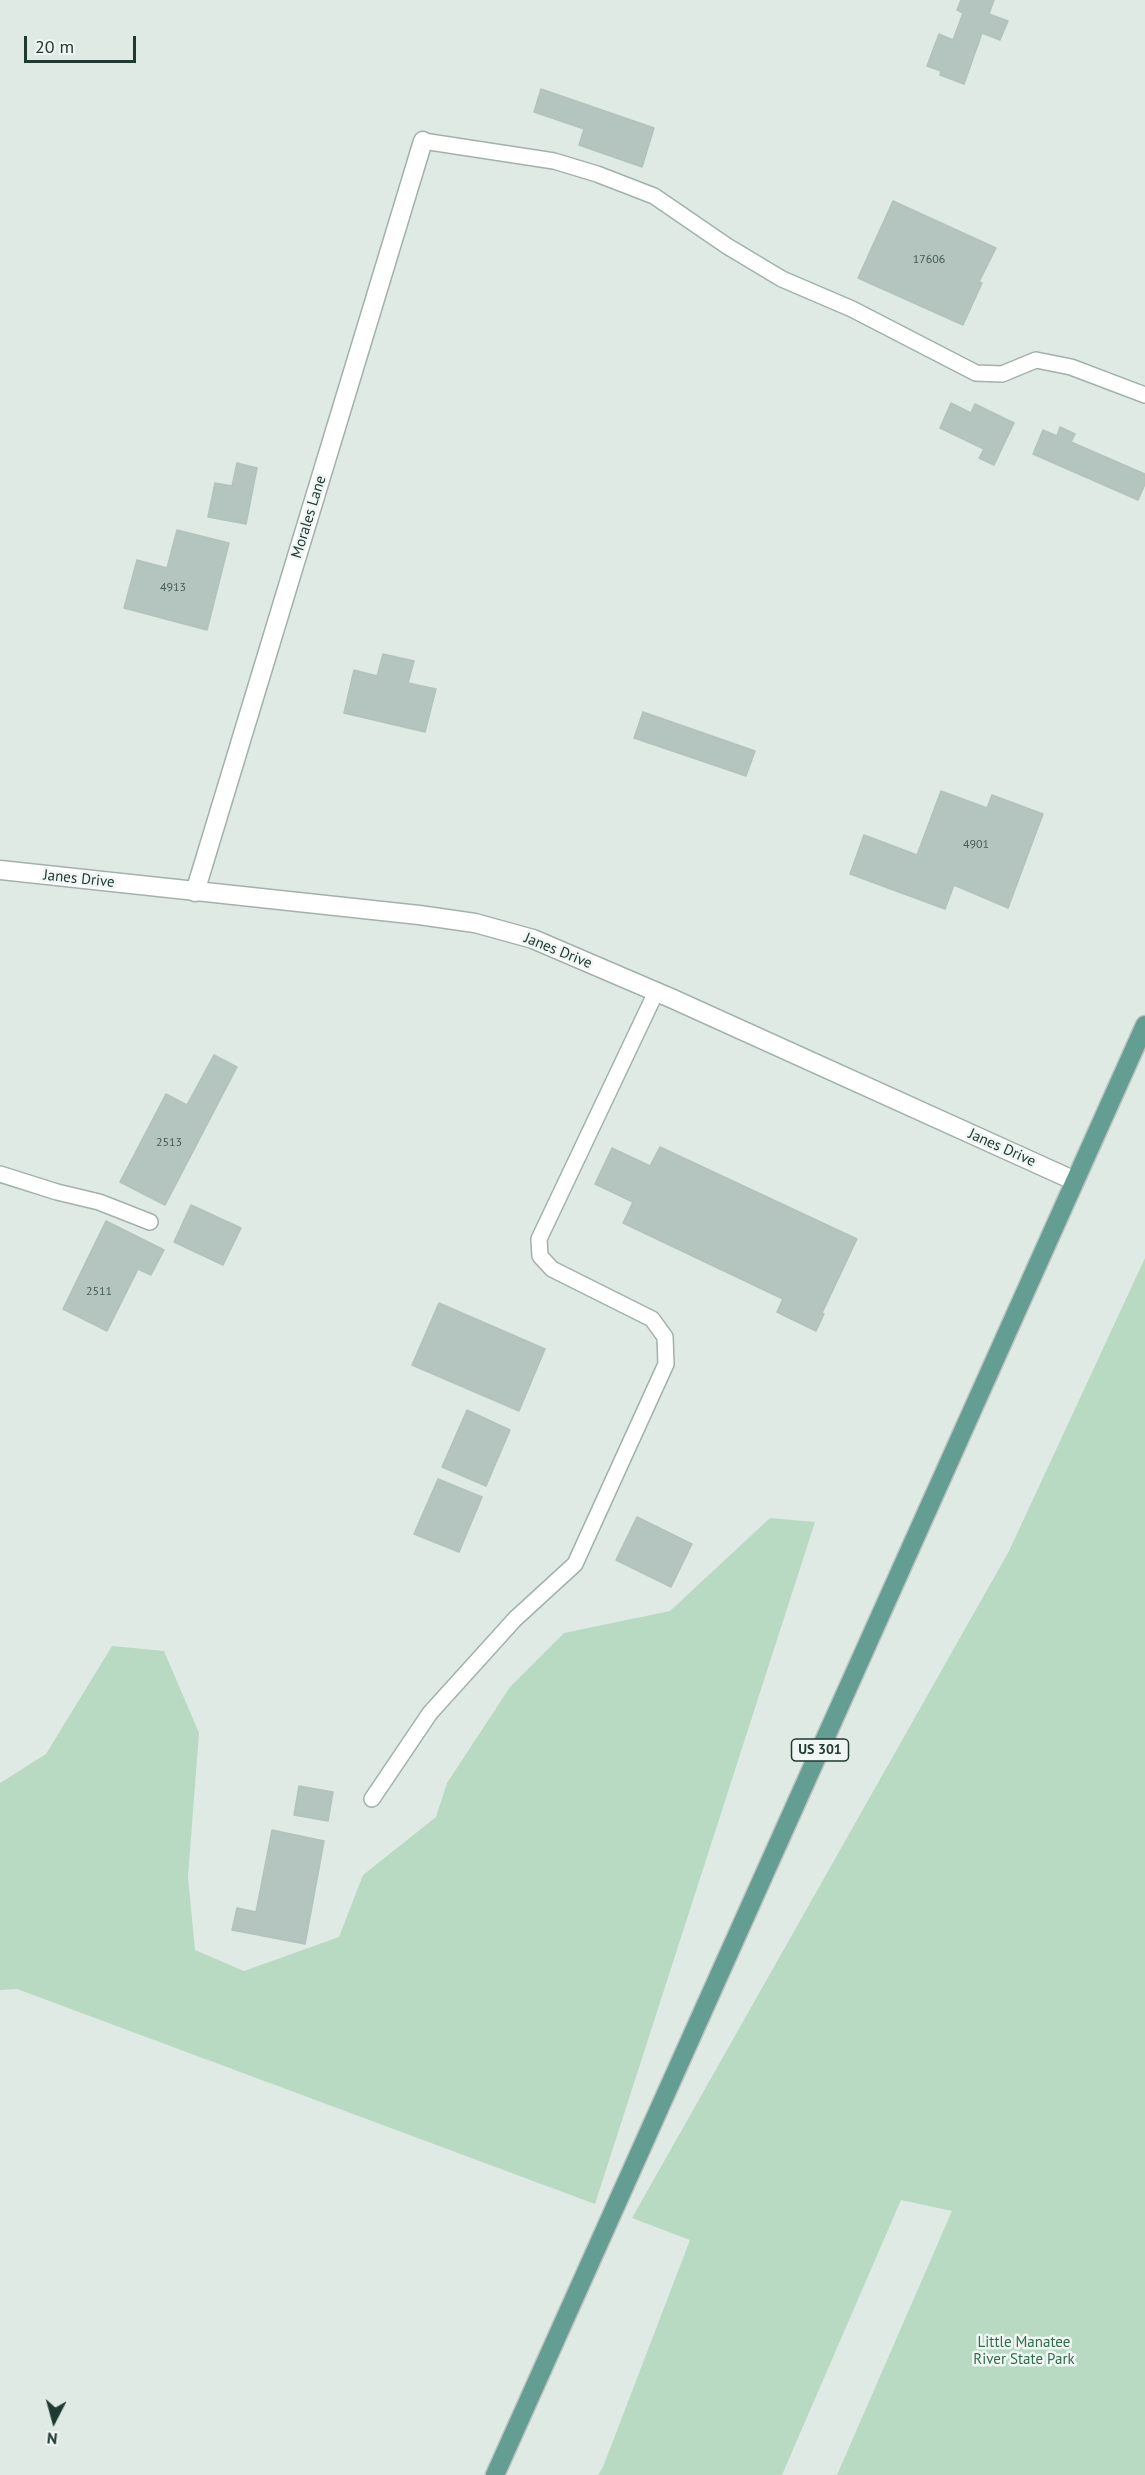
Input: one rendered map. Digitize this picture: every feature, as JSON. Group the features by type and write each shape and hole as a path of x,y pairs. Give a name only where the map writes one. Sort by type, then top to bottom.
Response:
{"main road":[{"name":"US 301","path":"495,2475 1145,1025"}],"street":[{"name":"Morales Lane","path":"195,892 423,141"},
{"name":"Janes Drive","path":"0,870 419,915 475,923 533,939 1075,1181"}],"lane":[{"path":"423,141 554,161 597,174 654,196 727,246 782,279 852,309 976,373 1002,374 1036,360 1071,367 1145,395"},
{"path":"372,1799 430,1713 515,1619 575,1564 666,1364 665,1337 652,1319 552,1269 540,1256 539,1239 656,992"},
{"path":"0,1174 57,1192 99,1202 150,1222"}],"green space":[{"name":"Little Manatee River State Park","path":"1145,1258 1145,2475 837,2475 952,2211 901,2200 782,2475 598,2475 690,2240 632,2218 1009,1551"},
{"path":"770,1518 815,1522 595,2204 17,1989 0,1990 0,1783 46,1754 112,1646 164,1651 199,1733 188,1877 195,1950 244,1971 339,1937 363,1875 436,1817 447,1783 510,1687 564,1633 670,1611"}],"building":[{"path":"961,0 994,0 989,14 1008,21 1000,40 982,33 964,84 940,75 941,71 927,66 939,34 953,40 963,13 957,10"},
{"path":"541,89 654,128 642,167 579,145 584,129 534,112"},
{"path":"893,201 996,248 979,282 982,283 963,325 858,278"},
{"path":"951,403 971,413 975,404 1014,423 994,465 979,458 984,449 940,428"},
{"path":"1060,427 1075,434 1071,442 1145,474 1145,484 1138,500 1033,454 1043,430 1057,436"},
{"path":"237,463 257,468 246,524 208,517 215,483 232,486"},
{"path":"177,530 229,543 207,630 124,608 137,560 167,568"},
{"path":"383,654 414,661 408,683 436,689 425,732 344,713 354,670 377,676"},
{"path":"643,712 755,751 746,776 634,738"},
{"path":"941,791 987,808 992,795 1043,814 1008,908 954,885 945,909 850,874 864,835 917,855"},
{"path":"214,1055 237,1067 165,1205 120,1182 166,1094 187,1105"},
{"path":"660,1147 857,1239 822,1313 824,1314 816,1331 777,1312 783,1299 623,1223 633,1202 595,1184 612,1148 650,1166"},
{"path":"191,1205 241,1228 223,1265 174,1242"},
{"path":"106,1221 164,1250 151,1275 138,1269 107,1331 63,1309"},
{"path":"439,1303 545,1349 519,1411 412,1365"},
{"path":"467,1410 510,1430 486,1486 442,1467"},
{"path":"438,1479 482,1497 459,1552 414,1534"},
{"path":"637,1517 692,1544 671,1587 616,1560"},
{"path":"299,1786 333,1792 328,1821 294,1815"},
{"path":"272,1830 324,1841 305,1944 232,1930 237,1908 256,1912"}]}
